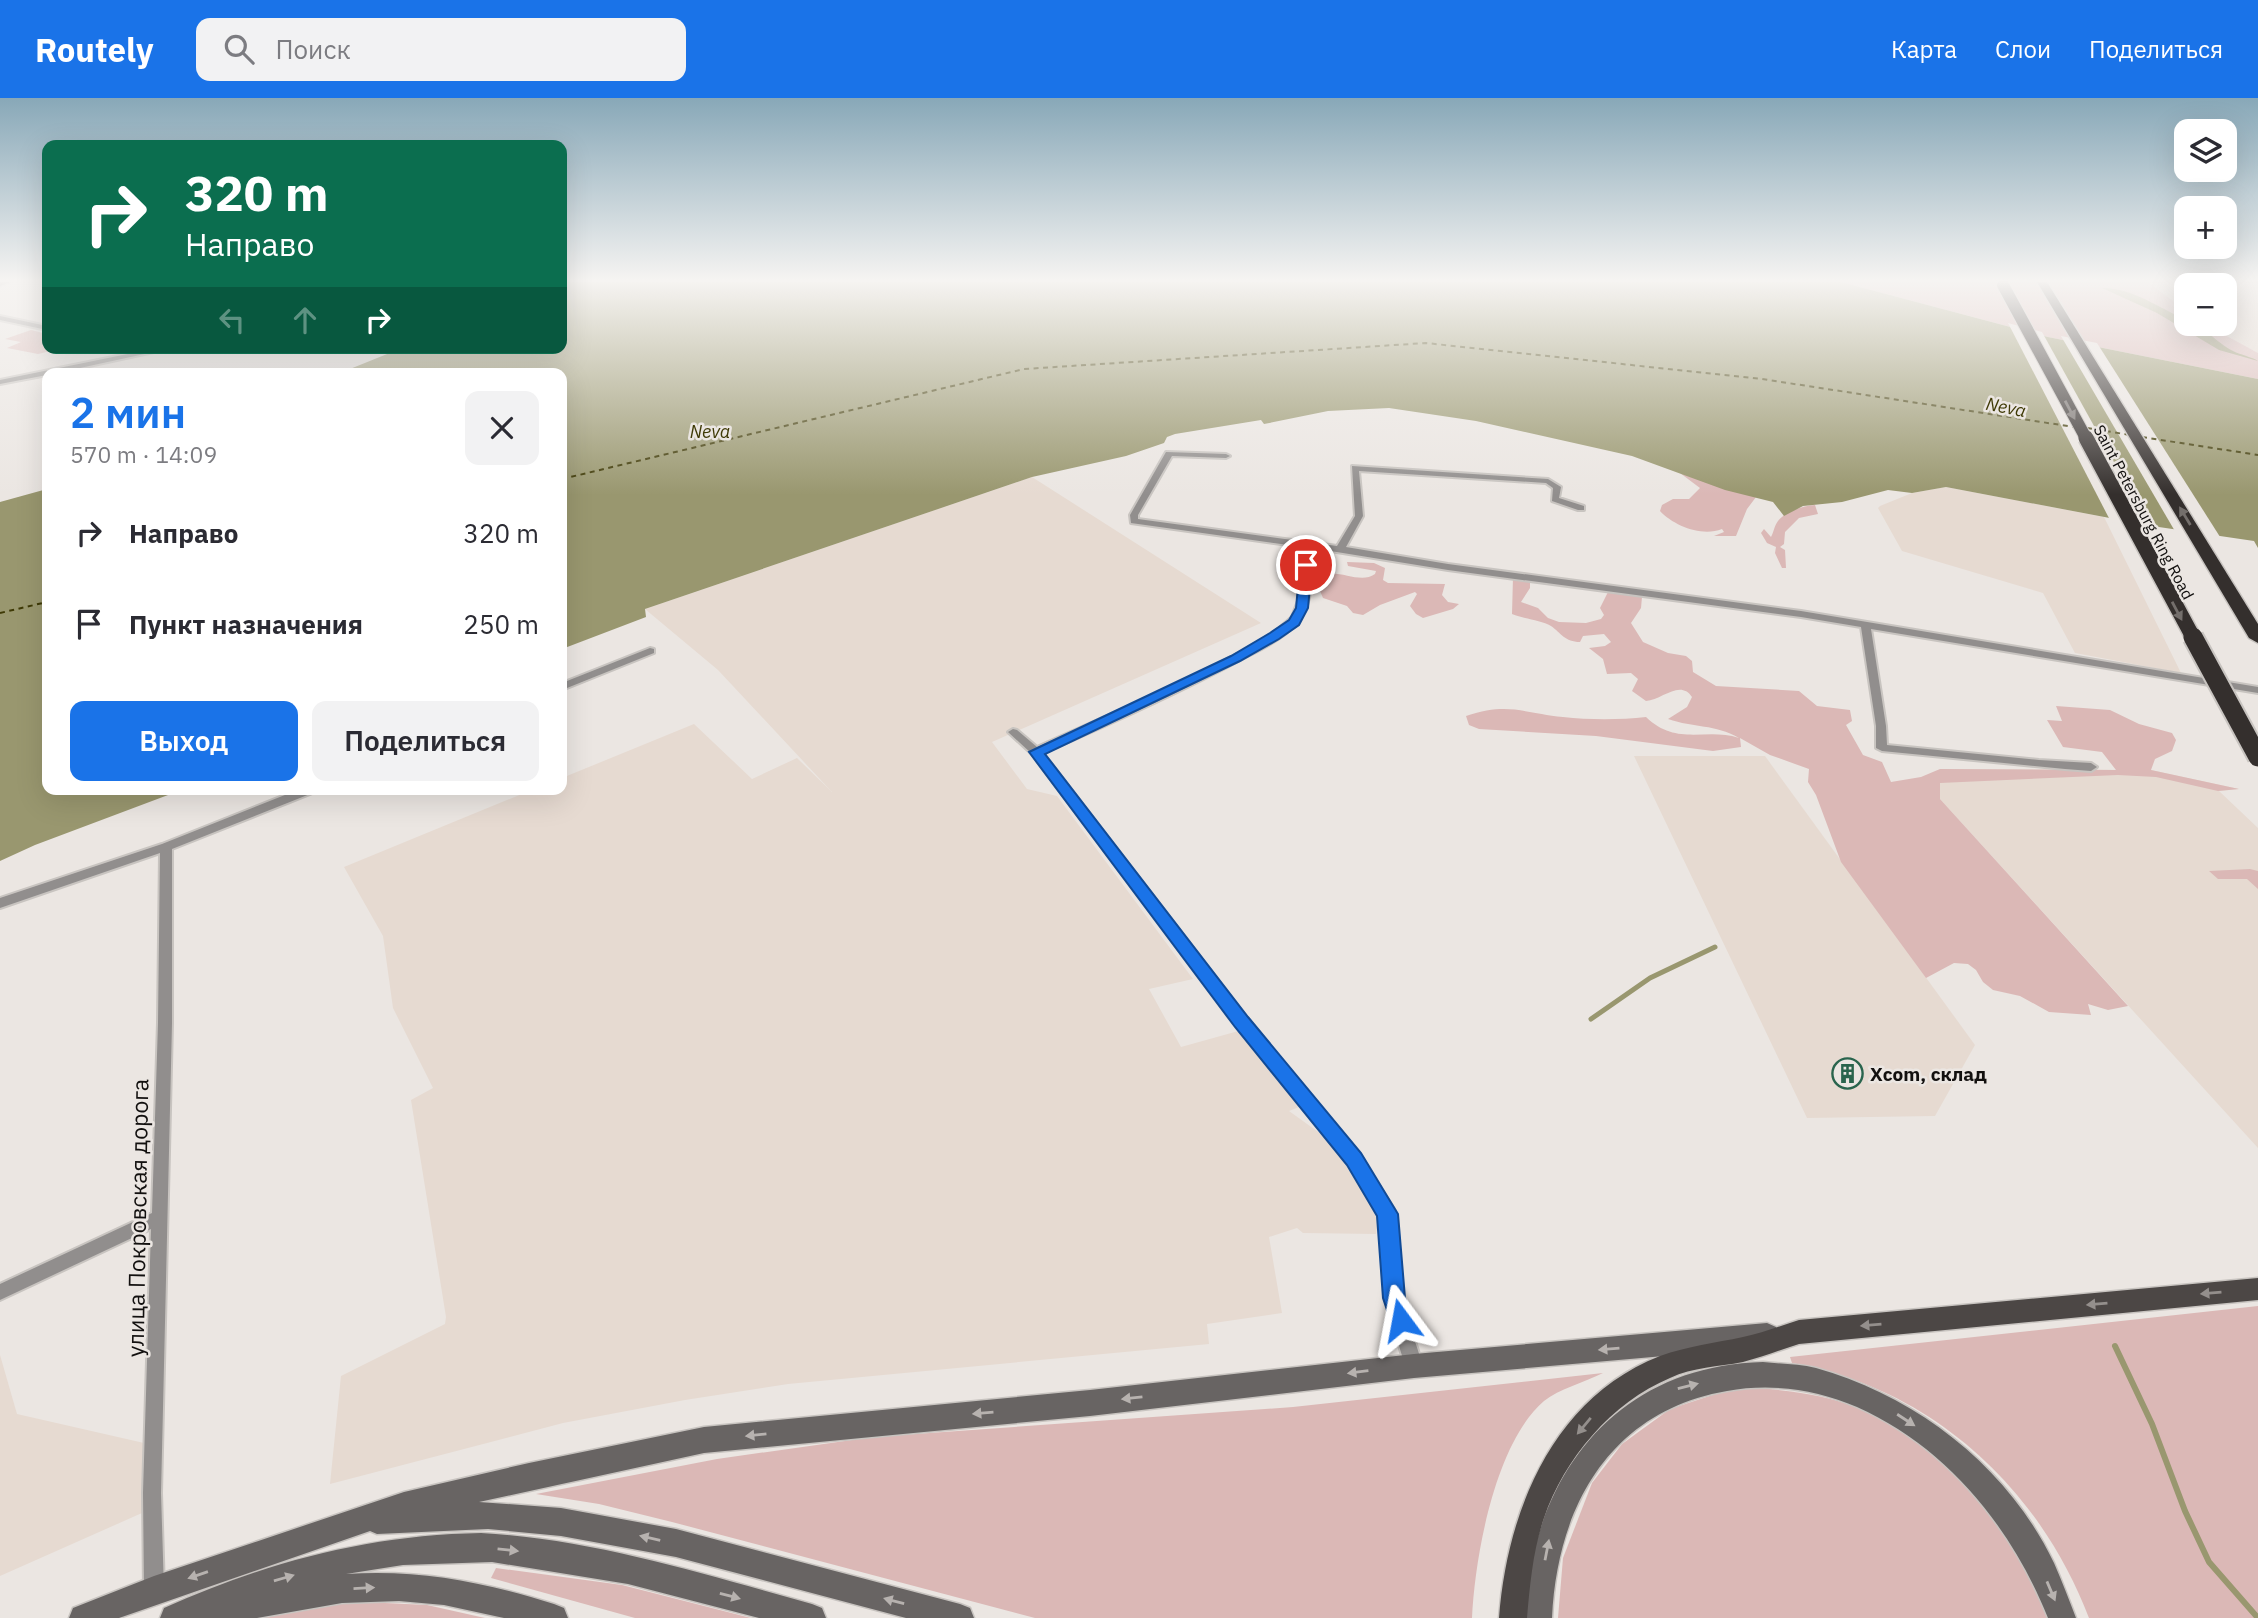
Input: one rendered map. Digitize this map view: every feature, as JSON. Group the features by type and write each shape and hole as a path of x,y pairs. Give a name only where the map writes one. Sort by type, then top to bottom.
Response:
{"highway":[{"name":"Saint Petersburg Ring Road","path":"2039,353 2258,757"},
{"name":"Saint Petersburg Ring Road","path":"2086,353 2258,638"}],"main road":[{"path":"83,1618 155,1590 404,1506 529,1476 704,1440 1090,1403 1414,1366 2258,1289"},
{"path":"1513,1618 1519,1563 1530,1518 1546,1480 1588,1421 1615,1396 1653,1373 1689,1358 1752,1348 1799,1332"},
{"path":"1538,1618 1541,1580 1549,1539 1562,1505 1594,1451 1612,1430 1654,1399 1680,1388 1762,1374 1816,1382 1870,1400 1944,1448 1983,1486 2018,1529 2042,1570 2062,1618"},
{"path":"355,1521 418,1520 459,1514 550,1521 698,1549 960,1618"},
{"path":"174,1618 219,1598 337,1562 432,1548 536,1553 614,1567 812,1618"},
{"path":"201,1618 308,1594 365,1587 426,1589 479,1597 554,1618"}],"street":[{"path":"65,368 130,354"},
{"path":"0,382 42,373"},
{"path":"1226,456 1169,454 1134,515 1134,521 1340,549 1448,567 1703,600 2258,690"},
{"path":"1340,549 1359,516 1355,468 1548,481 1557,487 1555,499 1581,508"},
{"path":"1036,752 1236,658 1294,622 1302,608 1308,545"},
{"path":"1866,625 1882,748 2091,768"},
{"path":"567,685 650,651"},
{"path":"1013,732 1036,752 1242,1022 1354,1159 1375,1192 1388,1214 1394,1298 1414,1366"},
{"path":"0,903 166,847 296,795"},
{"name":"улица Покровская дорога","path":"155,1590 152,1493 166,847"},
{"path":"0,1292 160,1217"}],"shaded area":[{"path":"2128,353 2258,353 2258,379"},
{"path":"1680,473 1756,497 1747,509 1736,536 1714,536 1724,532 1722,529 1706,532 1689,529 1660,511 1662,505 1673,499 1689,499 1700,488"},
{"path":"1032,477 1261,623 992,742 1027,789 1057,796 1193,979 1149,989 1181,1047 1242,1030 1304,1105 1289,1111 1328,1139 1379,1215 1376,1234 1303,1233 1297,1228 1269,1237 1282,1313 1207,1324 1209,1344 788,1384 685,1400 563,1423 330,1484 341,1376 445,1324 446,1317 411,1100 433,1088 393,1008 383,936 344,867 519,795 567,795 567,776 694,724 752,779 797,758 832,792 718,670 645,609"},
{"path":"1946,487 2104,517 2181,673 2075,653 2043,593 1902,551 1878,508 1912,493"},
{"path":"1815,505 1818,514 1799,518 1785,532 1784,544 1780,547 1785,550 1786,568 1782,568 1775,553 1776,547 1767,543 1761,533 1764,529 1771,537 1777,523 1785,514"},
{"path":"1347,562 1374,563 1385,568 1383,580 1388,583 1445,584 1442,595 1448,602 1459,604 1453,609 1423,618 1410,606 1417,594 1415,592 1380,605 1363,615 1353,613 1347,606 1323,598 1317,584 1320,576 1327,574 1362,578 1375,574 1376,571 1348,566"},
{"path":"1513,577 1530,579 1530,588 1521,602 1538,608 1548,618 1559,622 1586,623 1601,619 1604,615 1600,608 1608,592 1642,597 1641,608 1631,623 1643,642 1668,653 1686,656 1692,661 1693,672 1716,686 1799,691 1817,706 1850,710 1852,721 1846,725 1863,755 1882,762 1891,782 1921,777 1940,769 2116,770 2102,752 2063,747 2047,720 2062,721 2056,706 2110,710 2139,724 2172,733 2176,740 2172,751 2155,759 2151,770 2239,789 2218,791 2156,777 2118,775 1940,783 1940,799 2128,1006 2108,1010 2088,1004 2091,1015 2049,1012 2020,996 1993,990 1968,964 1954,963 1926,978 1841,862 1816,795 1808,782 1809,769 1770,755 1740,738 1741,747 1713,751 1596,736 1479,729 1469,725 1466,716 1505,709 1583,719 1646,717 1658,726 1680,734 1715,734 1739,738 1721,730 1668,719 1687,707 1692,697 1687,692 1676,690 1646,701 1632,691 1638,679 1631,673 1607,674 1603,659 1589,648 1605,646 1611,642 1604,634 1583,636 1580,642 1575,642 1547,624 1512,614"},
{"path":"1634,756 1765,756 1975,1045 1935,1116 1807,1118"},
{"path":"1940,769 2151,770 2239,789 2219,791 2258,828 2258,1148 1940,799"},
{"path":"2209,871 2258,871 2258,889 2247,879 2218,879"},
{"path":"2258,1306 2258,1618 2089,1618 2068,1570 2041,1526 2010,1486 1974,1451 1934,1420 1890,1395 1843,1376 1792,1363 1790,1357"},
{"path":"0,1355 17,1414 144,1443 142,1513 0,1576"},
{"path":"1603,1373 1544,1401 1527,1420 1512,1444 1500,1472 1483,1533 1472,1618 1035,1618 672,1522 599,1504 536,1494 717,1459 873,1437 1293,1407"},
{"path":"1737,1387 1831,1399 1862,1409 1921,1443 1950,1467 2000,1524 2037,1587 2047,1618 1558,1618 1563,1558 1592,1483 1622,1444 1670,1409"},
{"path":"496,1568 622,1585 751,1618 635,1618 491,1578"},
{"path":"364,1602 427,1605 485,1618 248,1618 324,1604"}],"water":[{"name":"Neva","path":"2128,353 2258,379 2258,548 2254,541 2152,526 1946,487 1912,493 1888,490 1842,502 1803,506 1784,516 1773,502 1725,490 1632,456 1476,421 1389,408 1328,411 1264,424 1261,420 1175,434 1167,437 1164,443 1126,456 1032,477 645,609 646,617 567,647 567,368 352,368 387,354"},
{"path":"2229,353 2238,353 2258,361"},
{"path":"42,490 42,795 168,795 0,861 0,502"}],"pier":[{"path":"2023,353 2054,353 2151,529 2111,522"},
{"path":"2071,353 2103,353 2222,540 2176,533"}],"waterway":[{"path":"1591,1019 1650,978 1715,947"},
{"path":"2115,1346 2152,1424 2185,1511 2209,1562 2258,1618"}],"ferry route":[{"path":"567,478 1024,369 1272,353"},
{"path":"1519,353 1762,379 2074,427"},
{"path":"2087,428 2130,435"},
{"path":"2142,437 2258,455"},
{"path":"0,613 42,603"}],"place":[{"name":"Xсom, склад","path":"1847,1074"}],"route":[{"path":"1306,565 1302,608 1294,622 1275,636 1236,658 1036,752 1242,1022 1354,1159 1388,1214 1394,1298 1401,1320"}]}
